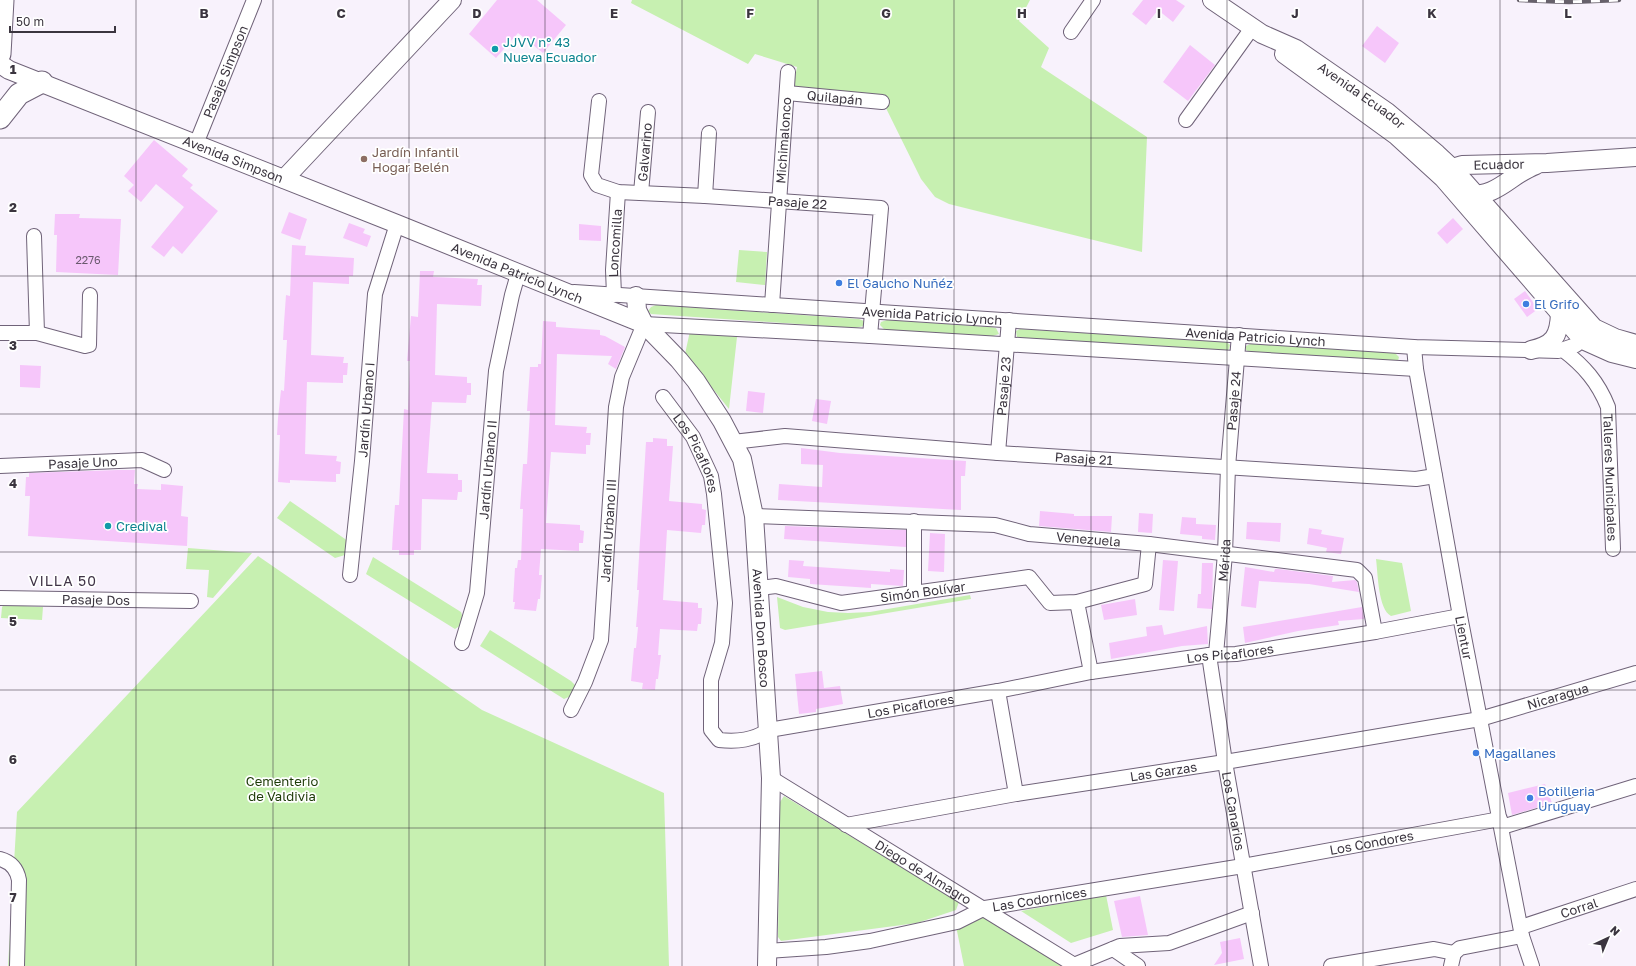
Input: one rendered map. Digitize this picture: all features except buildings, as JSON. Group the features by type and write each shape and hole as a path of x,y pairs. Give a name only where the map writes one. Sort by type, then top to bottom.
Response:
{"highway":[{"path":"0,54 3,0"},
{"path":"0,118 19,94 42,82"}],"main road":[{"name":"Avenida Simpson","path":"0,64 9,70 284,179 452,0"},
{"name":"Avenida Ecuador","path":"1212,0 1257,31 1288,59 1380,124"},
{"name":"Avenida Ecuador","path":"1257,31 1296,48 1387,112 1448,173"},
{"name":"Ecuador","path":"1380,124 1414,150 1448,173 1476,196"},
{"name":"Ecuador","path":"1448,173 1462,165 1547,163 1636,157"},
{"name":"Ecuador","path":"1448,173 1458,195 1476,196 1501,187 1529,168 1547,163"},
{"name":"Avenida Patricio Lynch","path":"284,179 564,292"},
{"path":"1500,222 1496,203 1501,187"},
{"path":"1458,195 1560,314 1612,353 1636,359"},
{"path":"1476,196 1500,222 1588,334 1615,338 1636,344"},
{"name":"Avenida Don Bosco","path":"564,292 644,324"},
{"name":"Avenida Don Bosco","path":"636,296 636,310 644,324 679,360 696,381 734,442 742,459 754,516 770,730 772,778 767,958"},
{"path":"1531,350 1543,347 1553,340 1559,328 1560,314"}],"street":[{"name":"Pasaje Simpson","path":"196,144 254,0"},
{"path":"1071,32 1093,0"},
{"path":"1186,120 1257,31"},
{"name":"Michimalonco","path":"772,305 788,72"},
{"name":"Quilapán","path":"787,94 882,102"},
{"name":"Pasaje 22","path":"599,101 591,175 597,185 618,192 705,196 881,208 870,336"},
{"name":"Galvarino","path":"641,193 648,112"},
{"path":"705,196 709,133"},
{"name":"Loncomilla","path":"614,295 612,270 618,192"},
{"name":"Jardín Urbano I","path":"350,575 362,461 375,294 397,224"},
{"path":"34,236 37,333"},
{"name":"Jardín Urbano II","path":"462,643 477,593 496,370 518,274"},
{"name":"Avenida Patricio Lynch","path":"564,292 1414,346 1564,350 1588,334"},
{"path":"0,333 37,333 85,346 89,345 90,295"},
{"name":"Pasaje 23","path":"998,453 1009,320"},
{"name":"Avenida Patricio Lynch","path":"644,324 1416,369"},
{"name":"Jardín Urbano III","path":"571,710 585,682 601,640 616,406 622,376 635,349 644,324"},
{"name":"Pasaje 24","path":"1228,467 1239,335"},
{"name":"Lientur","path":"1414,346 1416,369 1460,616 1522,932 1532,966"},
{"name":"Talleres Municipales","path":"1564,350 1593,378 1601,390 1608,407 1613,549"},
{"name":"Los Picaflores","path":"663,397 693,437 710,476 714,494 725,603 722,643 711,680 711,730 718,740 736,742 758,737 770,730 998,691 1090,672 1212,654 1236,654 1375,632 1460,616"},
{"name":"Pasaje 21","path":"734,442 785,436 998,453 1416,479 1435,476"},
{"name":"Pasaje Uno","path":"0,466 142,460 164,470"},
{"name":"Mérida","path":"1212,654 1225,554 1228,467"},
{"name":"Venezuela","path":"754,516 994,525 1029,534 1149,544 1357,570 1365,578 1375,632"},
{"path":"914,521 914,594"},
{"name":"Simón Bolívar","path":"760,588 776,586 841,603 1029,577 1050,603 1077,602 1144,584 1149,544"},
{"name":"Pasaje Dos","path":"0,598 191,601"},
{"path":"1077,602 1090,672"},
{"name":"Los Canarios","path":"1212,654 1225,762 1261,966"},
{"name":"Nicaragua","path":"1480,719 1636,673"},
{"path":"998,691 1016,794"},
{"name":"Las Garzas","path":"846,825 1016,794 1225,762 1480,719"},
{"name":"Diego de Almagro","path":"772,778 846,825 985,908 1075,966"},
{"name":"Los Condores","path":"1243,866 1501,823 1636,786"},
{"path":"0,859 6,860 15,868 19,880 17,966"},
{"name":"Las Codornices","path":"767,958 870,941 957,922 985,908 1243,866"},
{"name":"Corral","path":"1452,959 1465,946 1522,932 1636,889"},
{"path":"1075,966 1120,946 1168,943 1252,913"},
{"path":"1113,949 1138,966"},
{"path":"1331,966 1434,949 1452,959"}],"green space":[{"path":"632,0 1030,0 1019,21 1049,48 1041,67 1147,137 1142,252 949,204 935,197 921,179 881,98 793,88 797,67 755,54 748,64 631,3"},
{"path":"739,250 767,252 765,285 736,282"},
{"path":"656,305 859,319 864,321 864,326 855,328 651,314 648,311 651,307"},
{"path":"887,320 990,327 996,328 999,334 990,337 885,330 880,325 881,322"},
{"path":"1020,329 1227,342 1230,345 1229,349 1226,351 1017,338 1016,331"},
{"path":"690,331 737,337 729,409 685,354"},
{"path":"1252,343 1394,352 1399,357 1398,361 1394,362 1250,352 1246,350 1246,346"},
{"path":"290,501 348,541 345,555 335,558 277,518"},
{"path":"188,548 252,553 213,598 207,597 209,570 186,569"},
{"name":"Cementerio de Valdivia","path":"258,556 482,710 664,793 669,966 8,966 17,812"},
{"path":"373,557 461,612 463,618 461,625 455,629 366,574"},
{"path":"1376,559 1402,563 1411,611 1391,616 1387,612 1383,606 1379,590"},
{"path":"970,595 971,599 785,630 780,628 777,597 803,607 828,612 848,613 870,612"},
{"path":"4,605 43,607 42,620 1,618 2,607"},
{"path":"490,630 571,681 576,686 571,696 564,699 480,646"},
{"path":"784,796 959,902 956,910 917,923 781,941 778,937 780,802"},
{"path":"1106,895 1113,930 1071,943 1021,911"},
{"path":"987,915 1067,966 964,966 956,926"}],"railway":[{"path":"1519,0 1569,2 1619,0"}],"place":[{"name":"JJVV n° 43 Nueva Ecuador","path":"495,49"},
{"name":"Jardín Infantil Hogar Belén","path":"364,159"},
{"name":"El Gaucho Nuñéz","path":"839,283"},
{"name":"El Grifo","path":"1526,304"},
{"name":"Credival","path":"108,526"},
{"name":"Magallanes","path":"1476,753"},
{"name":"Botilleria Uruguay","path":"1530,798"}],"district":[{"name":"VILLA 50","path":"63,580"}]}
